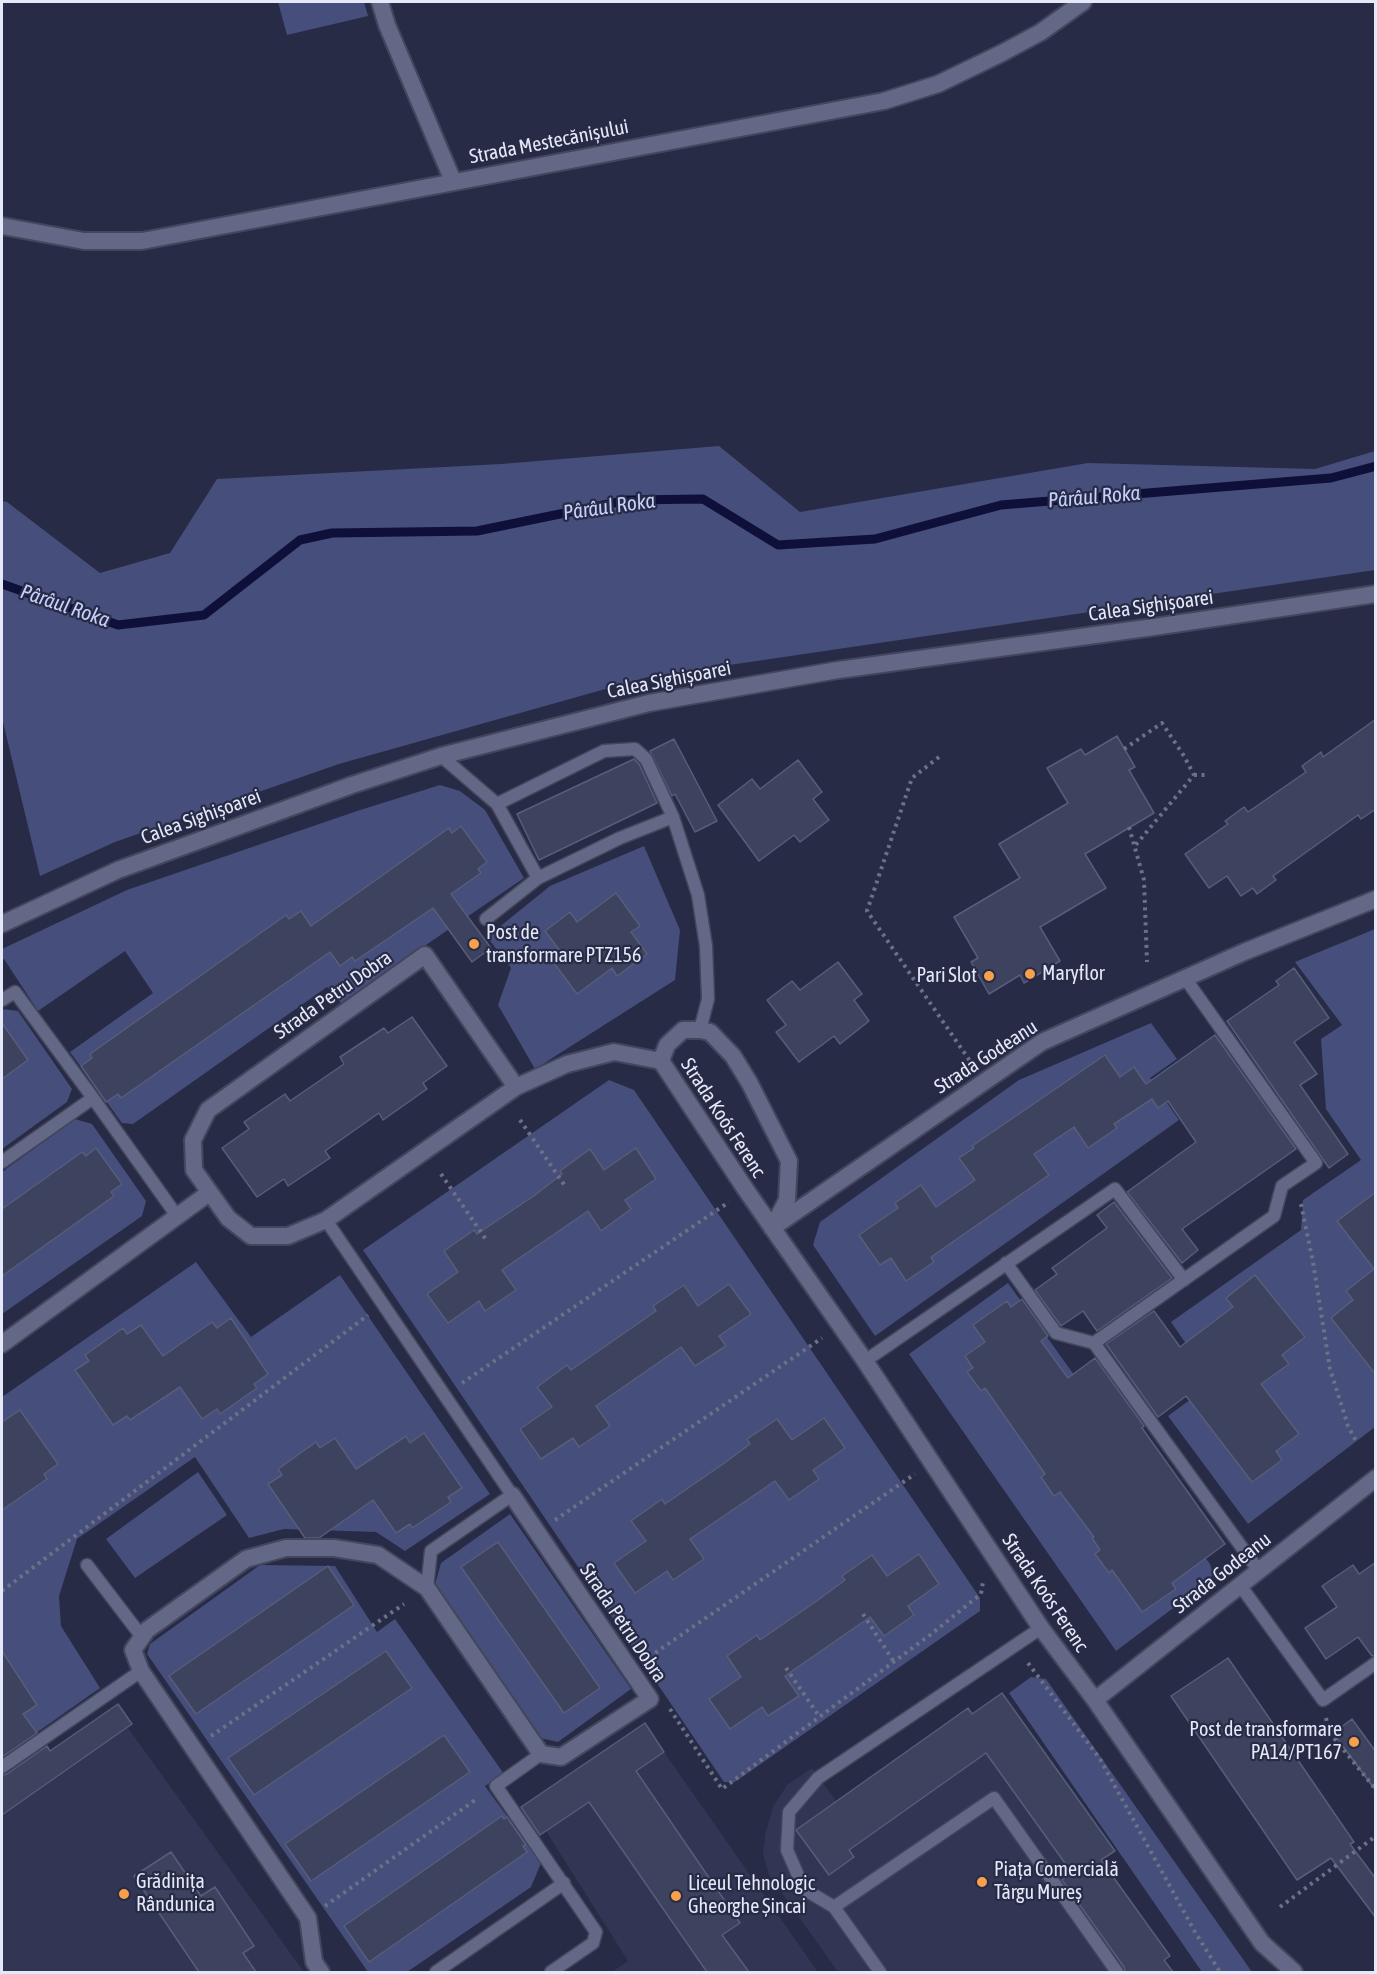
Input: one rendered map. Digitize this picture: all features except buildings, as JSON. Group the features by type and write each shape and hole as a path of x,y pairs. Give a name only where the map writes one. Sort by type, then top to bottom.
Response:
{"street":[{"path":"380,2 387,25 453,181"},
{"name":"Strada Mestecănișului","path":"2,226 84,241 142,241 884,101 938,84 1002,53 1041,32 1083,2"},
{"name":"Calea Sighișoarei","path":"2,924 118,870 352,785 441,756 649,703 814,674 1376,594"},
{"name":"Strada Godeanu","path":"772,1228 1042,1042 1244,952 1376,899"},
{"name":"Strada Petru Dobra","path":"516,1087 425,955 208,1110 193,1140 194,1170 208,1193 228,1218 251,1236 288,1236 326,1220 516,1087 567,1064 614,1052 661,1061"},
{"name":"Strada Koós Ferenc","path":"772,1228 787,1200 789,1161 749,1082 733,1056 710,1032 683,1030 667,1045 661,1061 772,1228 865,1361 1041,1628 1095,1700 1262,1943 1294,1972"},
{"path":"2,1344 208,1193"},
{"name":"Strada Godeanu","path":"1095,1700 1376,1478"},
{"name":"Strada Petru Dobra","path":"512,1495 650,1699 561,1757 541,1755"},
{"path":"321,1972 314,1962 308,1918 141,1671 133,1650 147,1630 246,1559 286,1548 334,1548 378,1555 427,1588 541,1755"}],"lane":[{"path":"497,804 604,751 635,748 646,759 673,817 698,895 706,946 708,999 700,1030"},
{"path":"441,756 497,804 538,878"},
{"path":"486,919 538,878 620,838 673,817"},
{"path":"1094,1343 1274,1216 1282,1186 1316,1163 1185,978"},
{"path":"2,1000 15,992 177,1216"},
{"path":"2,1162 93,1098"},
{"path":"865,1361 1115,1189 1184,1280"},
{"name":"Strada Petru Dobra","path":"326,1220 512,1495"},
{"path":"1006,1263 1056,1333 1094,1343 1258,1571"},
{"path":"427,1588 431,1551 512,1495"},
{"path":"87,1565 141,1637"},
{"path":"1240,1585 1323,1700 1376,1663"},
{"path":"880,1972 834,1907 804,1889 787,1850 789,1812 818,1778 1041,1628"},
{"path":"2,1767 141,1671"},
{"name":"Strada Petru Dobra","path":"496,1786 541,1755"},
{"path":"496,1786 596,1932 593,1943 551,1972"},
{"path":"834,1907 994,1798 1117,1972"},
{"path":"436,1972 564,1883"}],"path":[{"path":"1124,749 1162,723 1194,775"},
{"path":"939,757 912,778 867,911 976,1069"},
{"path":"1194,775 1205,775"},
{"path":"1134,847 1194,775"},
{"path":"1129,827 1144,880 1147,962"},
{"path":"520,1120 565,1186"},
{"path":"441,1174 487,1241"},
{"path":"1295,1177 1313,1262 1330,1369 1348,1426 1356,1441"},
{"path":"444,1395 729,1202"},
{"path":"2,1592 383,1304"},
{"path":"537,1532 822,1338"},
{"path":"630,1670 918,1472"},
{"path":"665,1702 722,1789 930,1635 981,1594 984,1576"},
{"path":"206,1739 404,1604"},
{"path":"863,1614 894,1662"},
{"path":"1027,1661 1100,1759 1195,1932 1220,1972"},
{"path":"786,1668 819,1716"},
{"path":"1323,1700 1329,1732 1373,1786 1376,1793"},
{"path":"322,1908 496,1786"},
{"path":"1280,1907 1376,1836"}],"shaded area":[{"path":"278,2 364,2 368,16 287,35"},
{"path":"719,446 800,512 1088,463 1315,469 1375,451 1375,570 648,677 339,764 115,842 40,876 2,718 2,501 7,502 100,573 170,553 217,479 501,464"},
{"path":"440,785 460,791 485,810 524,878 341,1003 327,987 133,1124 122,1123 70,1052 153,993 125,951 38,1011 4,959 2,960 2,949 127,890"},
{"path":"644,846 680,930 675,980 535,1069 498,1005 511,968 487,937 550,886"},
{"path":"1375,929 1375,1427 1248,1524 1168,1416 1213,1383 1171,1322 1301,1230 1303,1200 1361,1160 1326,1109 1321,1039 1342,1025 1295,962"},
{"path":"2,1009 18,1011 72,1089 67,1102 2,1149"},
{"path":"1151,1023 1177,1059 1150,1078 1179,1120 875,1336 813,1245 820,1222 1019,1080"},
{"path":"609,1080 634,1090 980,1598 980,1611 735,1782 724,1782 363,1250"},
{"path":"75,1119 92,1124 146,1201 142,1216 2,1314 2,1172"},
{"path":"196,1262 251,1337 340,1275 490,1494 405,1551 376,1532 284,1529 249,1538 195,1457 77,1539 59,1596 61,1626 100,1688 2,1757 2,1397"},
{"path":"1008,1283 1210,1564 1213,1574 1208,1582 1116,1651 909,1354"},
{"path":"198,1472 227,1515 135,1578 106,1539"},
{"path":"510,1514 631,1689 558,1742 540,1738 434,1588 441,1563"},
{"path":"260,1565 335,1566 377,1632 395,1619 504,1774 485,1786 541,1863 531,1887 407,1972 368,1972 147,1654 150,1644"},
{"path":"1031,1677 1046,1679 1252,1972 1202,1972 1009,1693"},
{"path":"1002,1693 1115,1851 1102,1860 1170,1956 1164,1961 1173,1972 838,1972 769,1875 763,1854 766,1831 773,1807 787,1785 812,1768 836,1801 968,1708 973,1714"},
{"name":"Grădinița Rândunica","path":"128,1728 304,1972 2,1972 2,1816"},
{"name":"Liceul Tehnologic Gheorghe Șincai","path":"664,1752 818,1972 612,1972 628,1961 546,1831"}],"waterway":[{"name":"Pârâul Roka","path":"2,584 118,625 204,615 300,540 332,533 477,531 628,500 703,499 778,545 875,539 1001,505 1331,478 1376,466"}],"place":[{"name":"Post de transformare PTZ156","path":"474,944"},
{"name":"Maryflor","path":"1030,974"},
{"name":"Pari Slot","path":"989,976"},
{"name":"Post de transformare PA14/PT167","path":"1354,1742"},
{"name":"Piața Comercială Târgu Mureș","path":"982,1882"},
{"name":"Grădinița Rândunica","path":"124,1894"},
{"name":"Liceul Tehnologic Gheorghe Șincai","path":"676,1896"}]}
